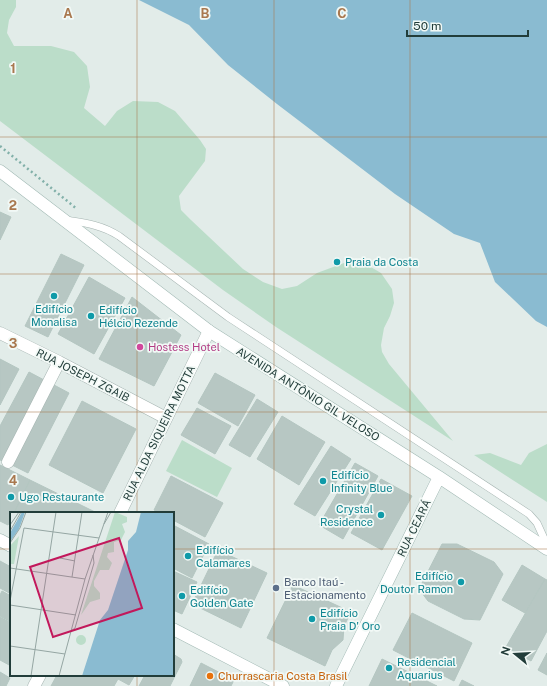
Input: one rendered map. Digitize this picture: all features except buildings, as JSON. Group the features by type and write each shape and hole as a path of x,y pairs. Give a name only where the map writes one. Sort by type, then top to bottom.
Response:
{"main road":[{"name":"AVENIDA ANTÔNIO GIL VELOSO","path":"0,171 208,331 439,477 547,549"},
{"name":"RUA ALDA SIQUEIRA MOTTA","path":"120,512 208,331"},
{"name":"RUA JOSEPH ZGAIB","path":"0,333 166,418"},
{"path":"8,462 59,362"},
{"name":"RUA CEARÁ","path":"336,686 439,477"},
{"path":"0,540 10,545"},
{"path":"174,630 283,686"},
{"path":"34,686 39,676"}],"lane":[{"path":"62,220 97,225 119,236 228,317 529,514 536,523 547,545"}],"green space":[{"path":"0,0 16,0 16,7 9,20 7,33 14,46 51,46 74,52 87,66 90,87 84,108 105,126 117,111 133,101 158,102 175,111 206,149 205,161 179,196 181,210 243,269 263,282 282,289 297,286 317,273 344,263 364,263 381,273 392,289 394,303 384,328 381,345 382,352 389,364 453,441 276,327 223,290 0,121"},
{"path":"182,440 232,468 217,497 166,471"},
{"path":"547,444 547,502 474,455 490,453 521,465 529,453"}],"water":[{"path":"139,0 547,0 547,327 536,321 495,282 480,243 454,234 395,194 228,65 189,25"}],"place":[{"name":"Praia da Costa","path":"337,262"},
{"name":"Edifício Monalisa","path":"54,296"},
{"name":"Edifício Hélcio Rezende","path":"91,316"},
{"name":"Hostess Hotel","path":"140,347"},
{"name":"Edifício Infinity Blue","path":"323,481"},
{"name":"Ugo Restaurante","path":"11,497"},
{"name":"Crystal Residence","path":"381,515"},
{"name":"Edifício Calamares","path":"188,556"},
{"name":"Edifício Doutor Ramon","path":"461,582"},
{"name":"Banco Itaú - Estacionamento","path":"276,588"},
{"name":"Edifício Golden Gate","path":"182,596"},
{"name":"Edifício Praia D' Oro","path":"312,619"},
{"name":"Residencial Aquarius","path":"389,668"},
{"name":"Churrascaria Costa Brasil","path":"210,676"}]}
